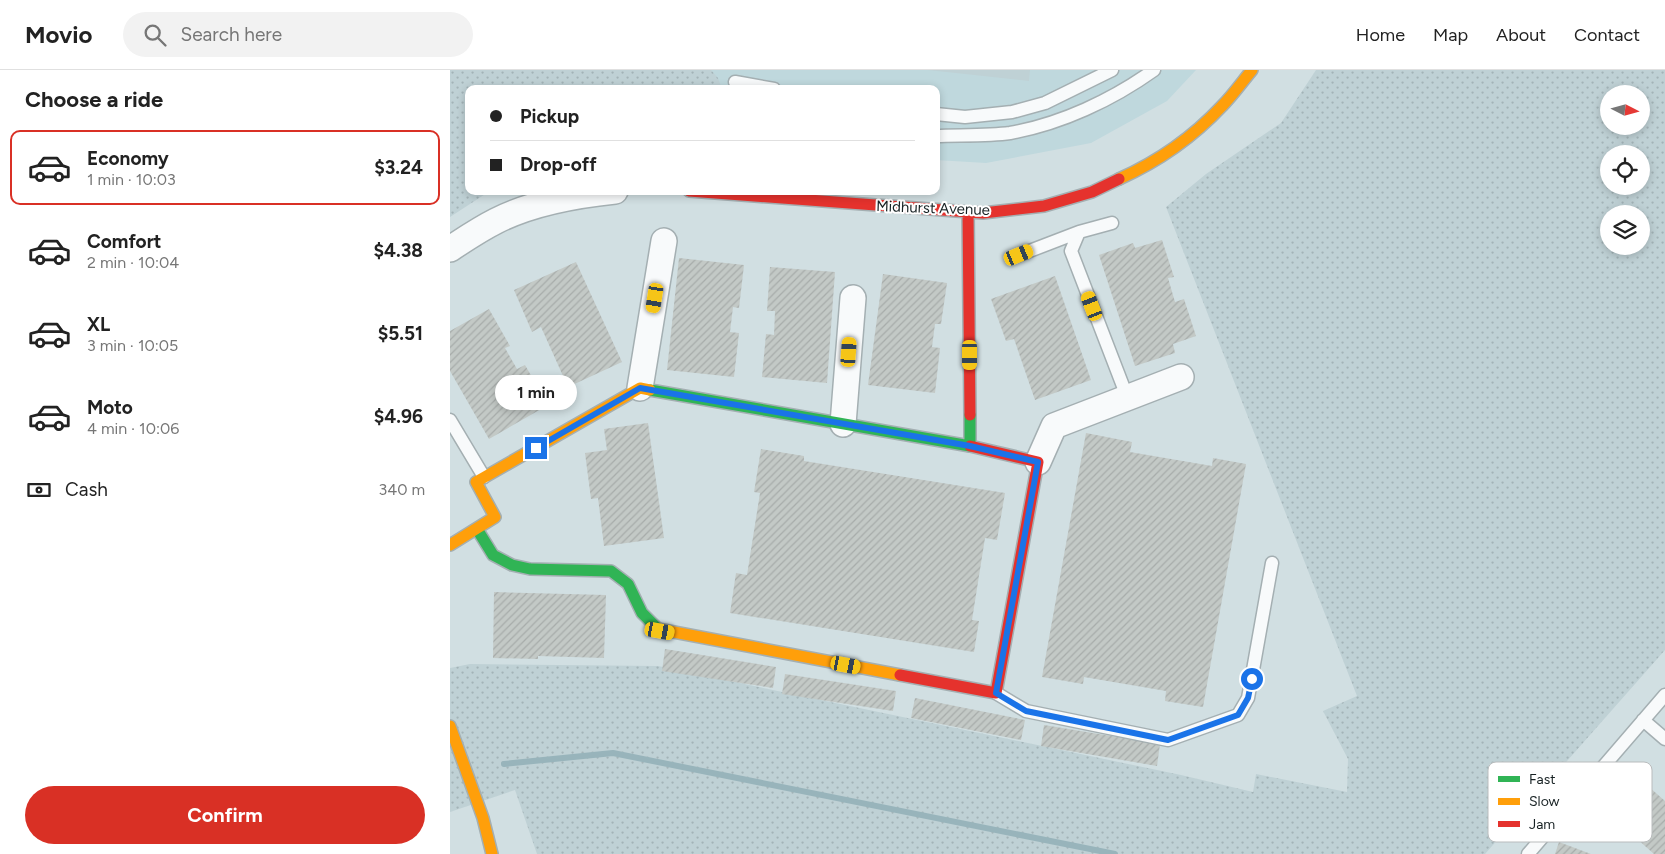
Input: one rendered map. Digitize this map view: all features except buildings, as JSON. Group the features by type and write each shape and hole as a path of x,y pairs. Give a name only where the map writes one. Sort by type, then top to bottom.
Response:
{"street":[{"name":"Midhurst Avenue","path":"752,195 983,213 1044,206 1092,192 1139,170 1182,141 1222,106 1252,70"},
{"path":"450,249 497,220 541,204 582,195"},
{"path":"968,212 970,446"},
{"path":"640,388 664,241"},
{"path":"843,424 853,298"},
{"path":"477,529 493,555 512,565 530,569 611,571 628,584 642,613 660,631 996,693 1038,462 1054,426 1181,377"},
{"path":"450,545 495,517 476,482 640,388 970,446 1038,462"},
{"path":"450,726 482,818 492,854"}],"lane":[{"path":"730,70 735,85"},
{"path":"940,114 965,117 1012,112 1045,103 1112,70"},
{"path":"940,136 1009,133 1054,121 1099,104 1154,70"},
{"path":"1019,255 1079,232 1112,223"},
{"path":"1079,232 1071,251 1128,399"},
{"path":"450,420 484,477"},
{"path":"996,693 1026,711 1168,740 1238,715 1248,698 1272,563"},
{"path":"1607,762 1665,695"},
{"path":"1643,720 1665,739"},
{"path":"1528,854 1538,842"}],"shaded area":[{"path":"450,70 711,70 718,78 721,85 465,85 465,195 484,195 450,217"},
{"path":"703,70 1196,70 1167,101 1091,143 986,163 940,160 940,85 702,85"},
{"path":"928,70 1030,70 1029,81"},
{"path":"1316,70 1665,70 1665,650 1566,762 1488,762 1488,842 1496,842 1485,854 537,854 515,790 450,812 450,668 470,664 658,666 1181,775 1253,792 1256,774 1347,792 1348,759 1323,711 1357,696 1166,207 1206,174 1281,123"}],"waterway":[{"path":"504,764 613,753 1115,854"}],"traffic: fast":[{"path":"650,390 970,446 970,415"},
{"path":"477,529 493,555 512,565 530,569 611,571 628,584 642,613 658,629"}],"traffic: slow":[{"path":"1119,179 1147,165 1187,138 1226,102 1252,70"},
{"path":"450,545 495,517 476,482 640,388 650,390"},
{"path":"658,629 900,675"},
{"path":"450,726 483,818 492,854"}],"traffic: jam":[{"path":"742,195 983,213 1044,206 1092,192 1119,179"},
{"path":"968,212 970,415"},
{"path":"900,675 996,693 1038,462 970,446"}],"route":[{"path":"536,448 640,388 970,446 1038,462 996,693 1026,711 1168,740 1238,715 1248,698 1252,679"}]}
